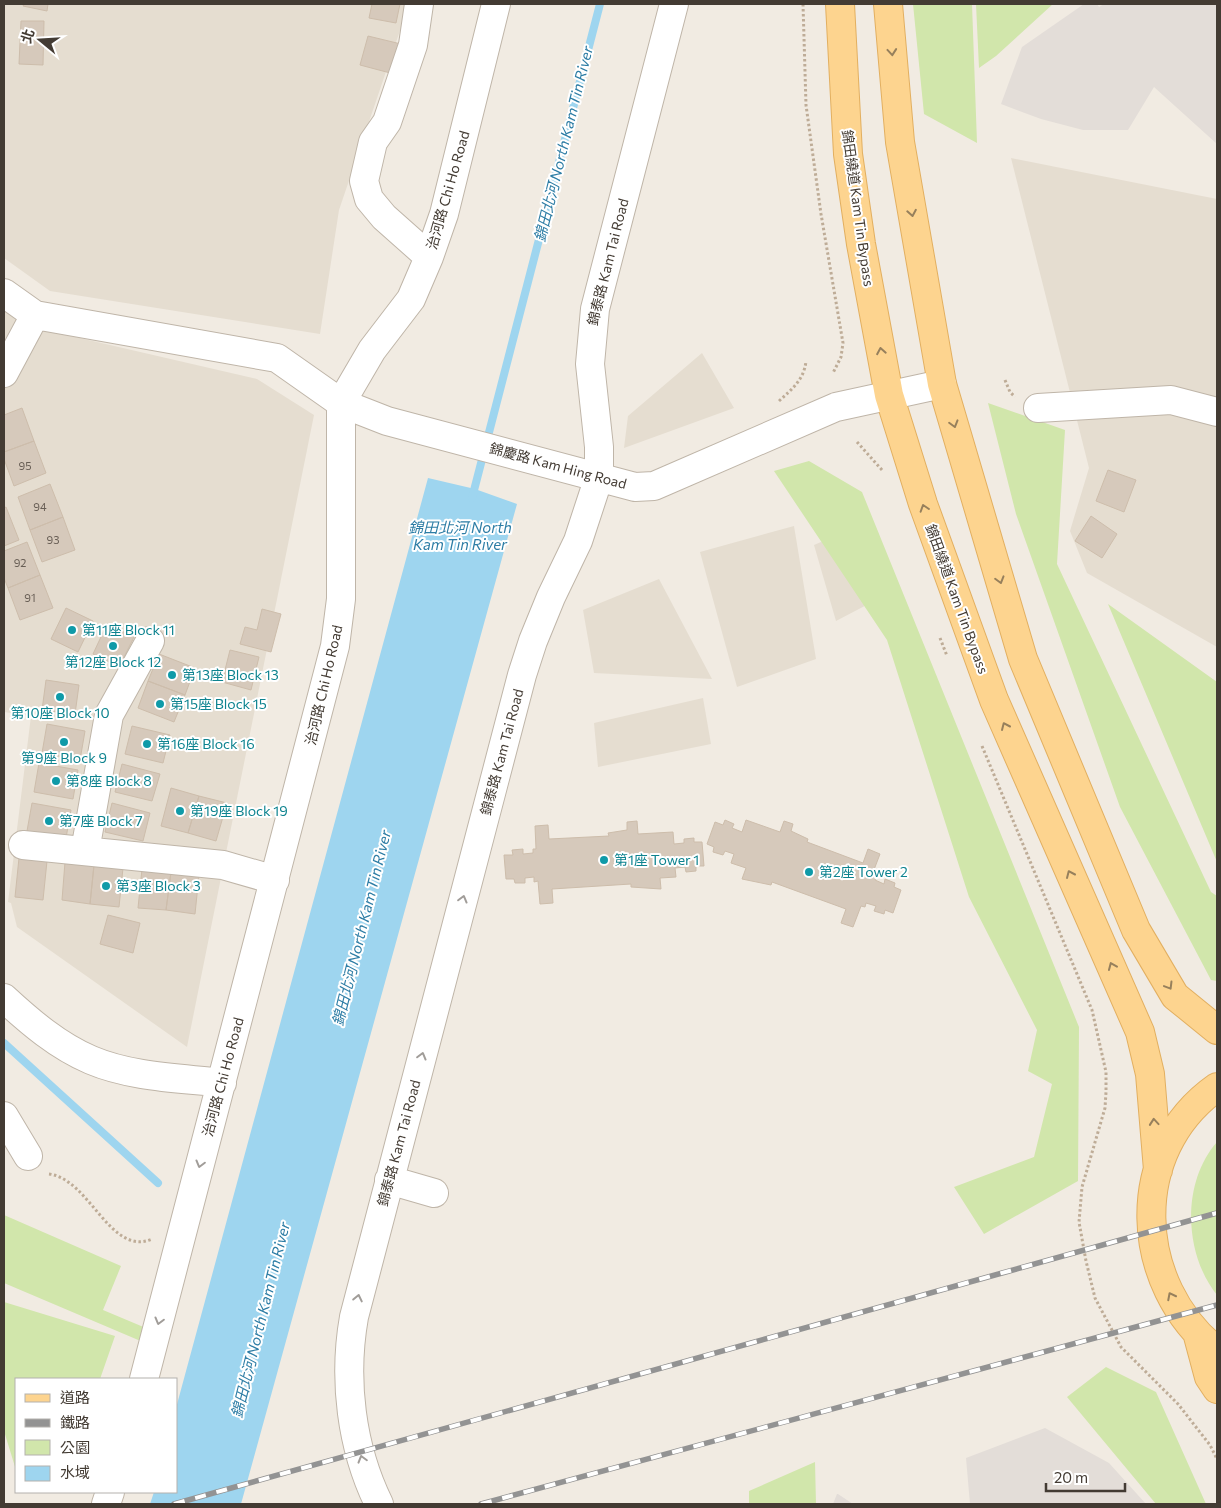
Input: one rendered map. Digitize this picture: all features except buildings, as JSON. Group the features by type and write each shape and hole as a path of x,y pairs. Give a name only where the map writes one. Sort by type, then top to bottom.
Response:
{"main road":[{"name":"錦田繞道 Kam Tin Bypass","path":"840,4 848,154 861,244 889,395 926,513 994,700 1140,1032 1150,1074 1158,1170"},
{"path":"888,4 900,142 942,384 1023,659 1136,930 1175,996 1217,1030"},
{"path":"1217,1087 1207,1094 1171,1138 1158,1170 1151,1206 1152,1229 1161,1276 1178,1312 1208,1344 1210,1377 1217,1390"}],"street":[{"path":"419,4 413,45 387,122 373,142 364,181 369,199 384,217 429,257"},
{"name":"治河路 Chi Ho Road","path":"144,1378 328,678 340,622 341,403 372,350 411,299 429,257 444,214 496,4"},
{"name":"錦泰路 Kam Tai Road","path":"379,1504 369,1482 356,1437 349,1371 354,1317 522,675 544,614 578,541 599,477 599,447 590,364 595,309 674,4"},
{"path":"4,293 35,315 4,373"},
{"name":"錦慶路 Kam Hing Road","path":"35,315 277,358 341,403 387,421 635,487 654,486 836,407 942,384"},
{"path":"1029,403 1171,400 1217,412"},
{"path":"85,851 109,715 150,642"},
{"path":"23,845 224,865 275,880"},
{"path":"4,998 62,1044 91,1060 144,1074 222,1083"},
{"path":"4,1116 34,1164"},
{"path":"389,1180 434,1193"}],"path":[{"path":"803,4 806,105 821,214 843,342 841,357 833,373"},
{"path":"778,401 799,382 805,371 806,362"},
{"path":"1005,380 1010,392 1029,403"},
{"path":"857,442 881,468 886,477"},
{"path":"937,628 950,665"},
{"path":"979,738 1092,1010 1103,1054 1106,1072 1105,1108 1079,1202 1081,1238 1096,1298 1121,1347 1178,1404 1210,1445 1217,1458"},
{"path":"34,1164 59,1175 93,1204 120,1236 132,1242 142,1242 155,1237"}],"shaded area":[{"path":"4,4 409,4 339,210 320,334 50,291 4,258"},
{"path":"1084,4 1097,4 1099,7 1104,4 1215,4 1217,6 1217,144 1154,87 1128,130 1083,130 1041,119 1001,104 1022,47"},
{"path":"1011,158 1217,199 1217,647 1087,573 1070,531 1089,468"},
{"path":"4,305 45,330 257,379 314,415 187,1047 17,927 11,903 8,902 31,716 4,712"},
{"path":"702,353 734,408 624,448 628,416"},
{"path":"794,526 816,659 737,687 700,552"},
{"path":"856,527 878,599 836,621 814,545"},
{"path":"659,579 712,679 594,673 583,610"},
{"path":"703,698 711,744 598,767 594,723"},
{"path":"1045,1428 1109,1463 1146,1504 970,1504 966,1458"},
{"path":"838,1494 853,1504 833,1504"}],"green space":[{"path":"913,4 972,4 977,143 924,114"},
{"path":"976,4 1053,4 996,56 979,68"},
{"path":"988,403 1065,430 1057,564 1211,892 1217,896 1217,981 1211,980 1120,807 1016,514"},
{"path":"809,461 862,492 1079,1027 1078,1181 984,1234 954,1187 1034,1157 1052,1084 1028,1071 1037,1030 969,897 887,640 774,471"},
{"path":"1108,604 1217,682 1217,862"},
{"path":"1217,1142 1217,1295 1206,1278 1198,1260 1191,1218 1192,1198 1197,1177 1205,1159"},
{"path":"4,1215 121,1266 103,1310 153,1331 150,1345 4,1283"},
{"path":"4,1302 115,1336 100,1378 15,1378 15,1467 4,1431"},
{"path":"1106,1367 1156,1392 1206,1504 1156,1504 1067,1397"},
{"path":"815,1462 816,1504 749,1504 749,1491"}],"water":[{"name":"錦田北河 North Kam Tin River","path":"428,478 475,489 517,504 241,1504 150,1504 154,1493 178,1493 178,1401"}],"waterway":[{"name":"錦田北河 North Kam Tin River","path":"472,498 600,4"},
{"path":"4,1043 158,1183"}],"railway":[{"path":"174,1504 1217,1213"},
{"path":"481,1504 1217,1305"}],"place":[{"name":"第11座 Block 11","path":"72,630"},
{"name":"第12座 Block 12","path":"113,646"},
{"name":"第13座 Block 13","path":"172,675"},
{"name":"第10座 Block 10","path":"60,697"},
{"name":"第15座 Block 15","path":"160,704"},
{"name":"第9座 Block 9","path":"64,742"},
{"name":"第16座 Block 16","path":"147,744"},
{"name":"第8座 Block 8","path":"56,781"},
{"name":"第19座 Block 19","path":"180,811"},
{"name":"第7座 Block 7","path":"49,821"},
{"name":"第1座 Tower 1","path":"604,860"},
{"name":"第2座 Tower 2","path":"809,872"},
{"name":"第3座 Block 3","path":"106,886"}]}
